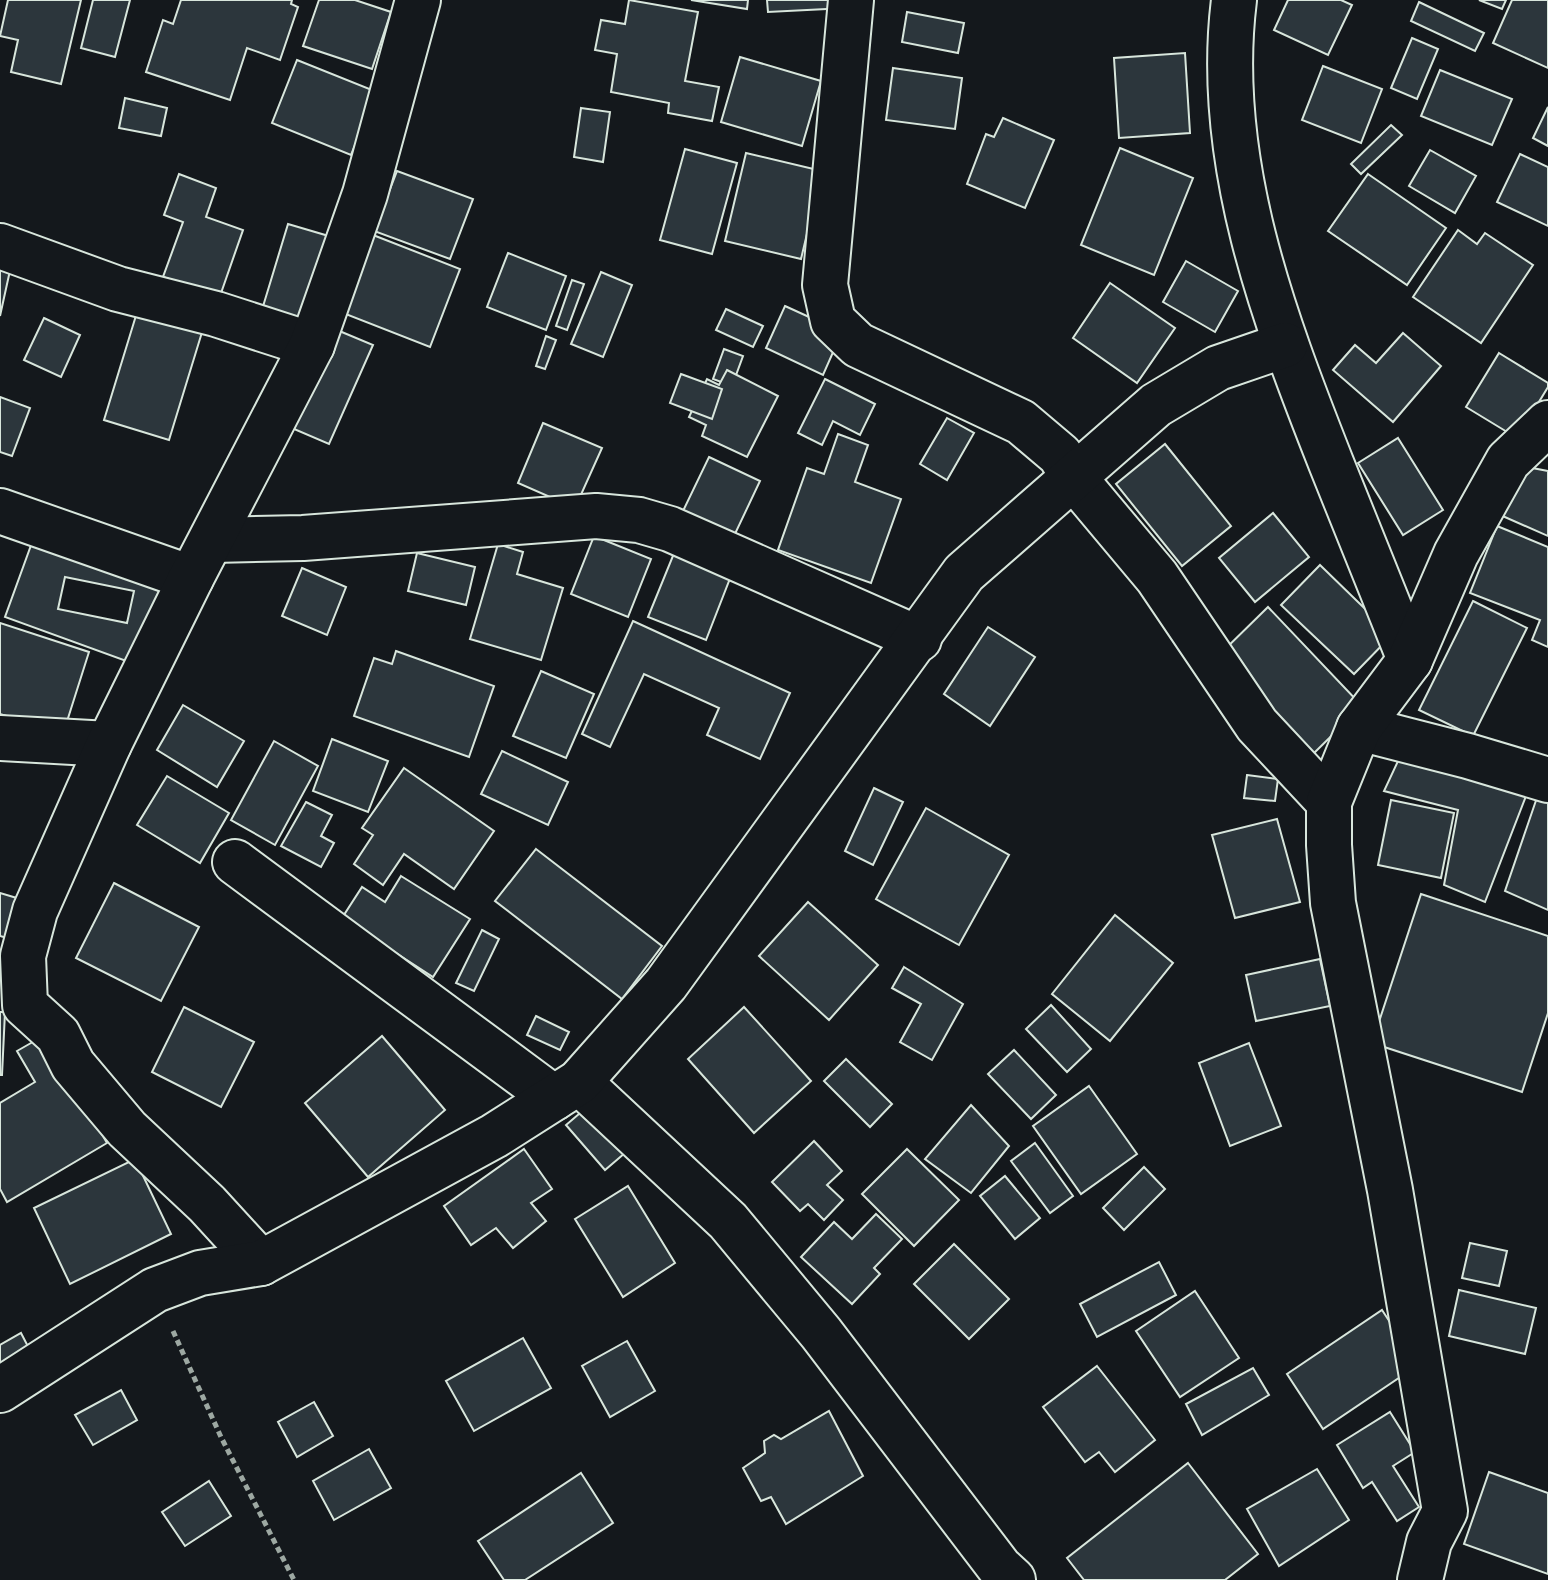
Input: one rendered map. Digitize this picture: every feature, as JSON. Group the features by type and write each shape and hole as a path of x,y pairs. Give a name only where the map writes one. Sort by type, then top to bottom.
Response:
{"street":[{"path":"261,1263 207,1204 127,1129 73,1065 58,1035 25,1005 23,956 35,911 109,744 312,345 365,194 418,0"},
{"path":"851,0 825,285 833,321 858,345 1021,422 1060,455 1074,478 1157,577 1257,725 1329,802"},
{"path":"1234,0 1230,35 1231,120 1243,192 1285,345 1410,660"},
{"path":"0,246 118,289 216,314 312,345"},
{"path":"0,1390 155,1290 200,1273 261,1263 494,1136 566,1090 666,984 964,573 1156,405 1218,368 1285,345"},
{"path":"1420,1580 1429,1542 1445,1511 1390,1190 1333,903 1329,802 1359,728 1410,660 1456,554 1508,461 1548,423"},
{"path":"0,511 191,578"},
{"path":"213,540 303,538 596,516 639,520 670,529 919,639"},
{"path":"1359,728 1548,780"},
{"path":"0,738 109,744"},
{"path":"235,862 566,1090 728,1221 821,1333 997,1576"}],"path":[{"path":"155,1290 221,1437 294,1580"}],"building":[{"path":"8,0 81,0 61,84 11,72 18,40 0,36"},
{"path":"93,0 130,0 115,57 81,48"},
{"path":"181,0 292,0 291,4 298,7 280,60 247,48 230,100 146,72 163,20 173,24"},
{"path":"319,0 355,0 391,12 372,69 303,46"},
{"path":"629,0 698,12 685,81 719,87 712,121 668,113 669,103 611,92 617,54 595,50 601,20 625,24"},
{"path":"691,0 748,0 747,9"},
{"path":"767,0 845,0 846,8 768,12"},
{"path":"1288,0 1341,0 1352,5 1328,55 1274,30"},
{"path":"1479,0 1506,0 1502,9"},
{"path":"1512,0 1548,0 1548,68 1493,43"},
{"path":"1419,2 1484,33 1475,51 1411,21"},
{"path":"907,12 964,23 958,53 902,42"},
{"path":"1412,38 1438,49 1417,99 1391,88"},
{"path":"1185,53 1190,133 1119,138 1114,58"},
{"path":"740,57 821,81 802,146 721,122"},
{"path":"297,60 377,92 351,155 272,123"},
{"path":"1323,66 1382,89 1361,143 1302,120"},
{"path":"893,68 962,78 955,129 886,120"},
{"path":"1440,70 1512,99 1492,145 1421,116"},
{"path":"125,98 167,108 161,136 119,128"},
{"path":"1548,107 1548,146 1533,138"},
{"path":"581,108 610,112 603,162 574,157"},
{"path":"1003,118 1054,140 1025,208 967,184 986,134 994,137"},
{"path":"1391,125 1402,135 1361,174 1351,164"},
{"path":"1120,148 1193,178 1154,275 1081,245"},
{"path":"685,149 737,163 712,254 660,240"},
{"path":"1430,150 1476,176 1455,213 1409,186"},
{"path":"746,153 822,171 801,259 725,241"},
{"path":"1520,154 1548,167 1548,226 1497,202"},
{"path":"397,171 473,199 450,259 374,231"},
{"path":"179,174 216,188 206,217 243,230 220,296 163,277 183,222 164,215"},
{"path":"1368,174 1446,228 1407,285 1328,231"},
{"path":"288,224 332,237 304,326 261,313"},
{"path":"1458,230 1477,244 1485,233 1533,265 1481,343 1413,297"},
{"path":"373,235 460,269 430,347 343,313"},
{"path":"508,253 566,276 546,330 487,307"},
{"path":"1186,261 1238,291 1215,332 1163,302"},
{"path":"0,263 11,266 0,316"},
{"path":"601,272 632,285 603,357 571,344"},
{"path":"572,280 584,284 567,330 556,326"},
{"path":"1110,283 1175,328 1137,383 1073,338"},
{"path":"785,306 842,332 823,375 766,348"},
{"path":"138,309 203,329 169,440 104,420"},
{"path":"726,309 763,326 753,347 716,330"},
{"path":"44,318 80,335 61,377 24,360"},
{"path":"337,330 373,345 329,444 294,429"},
{"path":"1403,333 1441,366 1393,422 1333,370 1355,345 1376,363"},
{"path":"546,336 556,340 545,369 536,366"},
{"path":"724,349 743,356 732,386 713,379"},
{"path":"1499,353 1548,383 1517,438 1466,407"},
{"path":"727,370 778,396 747,457 702,436 706,425 689,417 707,379 719,385"},
{"path":"681,374 722,389 712,419 670,403"},
{"path":"825,379 875,404 860,435 833,421 822,445 798,433"},
{"path":"0,397 30,408 12,456 0,452"},
{"path":"947,418 974,433 947,480 920,464"},
{"path":"543,423 602,448 575,508 518,483"},
{"path":"838,434 868,445 855,482 901,499 871,583 778,550 807,468 824,474"},
{"path":"1398,438 1443,510 1403,535 1358,463"},
{"path":"1165,444 1231,526 1182,566 1116,484"},
{"path":"709,457 760,481 734,536 683,511"},
{"path":"1522,466 1548,471 1548,536 1489,510"},
{"path":"1273,513 1309,557 1255,602 1219,558"},
{"path":"38,526 173,575 140,666 5,617","holes":["65,577 134,591 127,623 58,609"]},
{"path":"1497,526 1548,547 1548,647 1532,640 1540,620 1470,593"},
{"path":"594,536 651,559 628,617 571,594"},
{"path":"679,541 736,563 706,640 648,617"},
{"path":"498,544 523,552 517,574 563,588 541,660 470,639"},
{"path":"417,553 475,567 466,605 408,591"},
{"path":"1320,565 1392,635 1354,674 1281,605"},
{"path":"302,568 346,587 327,635 282,616"},
{"path":"1473,601 1527,628 1473,736 1419,710"},
{"path":"1268,607 1362,706 1311,756 1217,657"},
{"path":"633,621 790,693 760,759 707,735 719,708 644,674 610,747 582,734"},
{"path":"0,623 89,652 63,734 0,714"},
{"path":"988,627 1035,657 990,726 944,694"},
{"path":"396,651 494,686 469,757 354,716 374,658 392,664"},
{"path":"541,671 594,694 566,758 513,736"},
{"path":"183,705 244,741 217,787 157,750"},
{"path":"332,739 388,761 368,812 313,791"},
{"path":"274,741 318,766 275,845 231,820"},
{"path":"1406,744 1533,778 1485,902 1444,885 1458,810 1384,791"},
{"path":"502,751 568,782 548,825 481,794"},
{"path":"404,768 494,831 454,889 404,854 383,885 354,864 373,835 362,828"},
{"path":"1247,775 1278,779 1275,801 1244,798"},
{"path":"167,776 229,813 200,863 137,825"},
{"path":"1543,780 1548,782 1548,910 1505,891"},
{"path":"874,788 903,802 873,865 845,851"},
{"path":"1391,800 1454,813 1441,878 1378,865"},
{"path":"306,802 332,815 321,836 334,843 321,867 281,846"},
{"path":"926,808 1009,855 959,945 876,899"},
{"path":"1277,819 1300,902 1235,918 1212,835"},
{"path":"536,849 662,946 622,999 495,901"},
{"path":"401,876 470,919 433,977 342,918 362,887 385,902"},
{"path":"114,883 199,927 161,1001 76,958"},
{"path":"0,893 20,899 7,938 0,936"},
{"path":"1421,894 1548,936 1548,1013 1522,1092 1372,1043"},
{"path":"808,902 878,965 829,1020 759,956"},
{"path":"1115,915 1173,963 1110,1041 1052,994"},
{"path":"482,930 499,939 474,991 456,983"},
{"path":"1320,959 1330,1006 1256,1021 1246,975"},
{"path":"904,967 963,1004 932,1060 900,1042 921,1004 892,988"},
{"path":"1051,1005 1091,1049 1067,1072 1026,1029"},
{"path":"184,1007 254,1042 221,1107 152,1072"},
{"path":"744,1007 811,1081 754,1133 688,1059"},
{"path":"0,1012 5,1012 2,1075 0,1075"},
{"path":"536,1016 569,1032 560,1050 527,1035"},
{"path":"45,1035 107,1143 7,1202 0,1189 0,1103 35,1082 17,1051"},
{"path":"382,1036 445,1110 368,1177 305,1103"},
{"path":"1249,1043 1281,1126 1230,1146 1199,1063"},
{"path":"1014,1050 1056,1095 1031,1119 988,1074"},
{"path":"846,1059 892,1104 870,1127 824,1081"},
{"path":"1089,1086 1137,1154 1081,1194 1033,1126"},
{"path":"593,1102 632,1147 605,1170 566,1125"},
{"path":"971,1105 1009,1146 971,1193 925,1159"},
{"path":"814,1141 842,1171 827,1185 843,1200 824,1220 808,1204 800,1211 772,1182"},
{"path":"1035,1143 1073,1196 1050,1213 1011,1161"},
{"path":"524,1149 552,1189 531,1203 546,1221 513,1248 496,1228 471,1245 444,1206"},
{"path":"907,1149 959,1200 914,1246 862,1194"},
{"path":"135,1159 171,1234 70,1284 34,1208"},
{"path":"1144,1167 1165,1189 1124,1230 1103,1208"},
{"path":"1005,1176 1040,1218 1015,1239 980,1196"},
{"path":"628,1186 675,1263 623,1297 575,1219"},
{"path":"876,1214 902,1239 874,1268 880,1274 852,1304 801,1257 834,1222 852,1239"},
{"path":"1470,1243 1507,1251 1499,1286 1462,1278"},
{"path":"954,1244 1009,1299 969,1339 914,1284"},
{"path":"1159,1262 1176,1295 1097,1337 1080,1304"},
{"path":"1459,1290 1536,1308 1525,1354 1449,1336"},
{"path":"1195,1291 1239,1358 1180,1397 1136,1331"},
{"path":"1382,1310 1418,1365 1323,1429 1287,1374"},
{"path":"21,1333 35,1360 0,1380 0,1345"},
{"path":"523,1338 551,1388 474,1431 446,1381"},
{"path":"627,1341 655,1391 610,1417 582,1366"},
{"path":"1097,1366 1155,1440 1115,1472 1099,1452 1085,1462 1043,1407"},
{"path":"1253,1368 1269,1395 1202,1435 1186,1404"},
{"path":"121,1390 137,1420 93,1445 75,1415"},
{"path":"314,1402 333,1436 297,1457 278,1422"},
{"path":"829,1411 863,1476 786,1524 771,1497 761,1501 743,1468 765,1453 764,1441 774,1435 781,1439"},
{"path":"1390,1412 1415,1452 1393,1466 1419,1507 1397,1521 1372,1482 1363,1488 1337,1445"},
{"path":"369,1449 391,1488 334,1520 313,1481"},
{"path":"1188,1463 1258,1554 1225,1580 1084,1580 1067,1558"},
{"path":"1317,1469 1349,1520 1279,1566 1247,1509"},
{"path":"1489,1472 1548,1493 1548,1574 1464,1544"},
{"path":"581,1473 613,1523 525,1580 504,1580 478,1541"},
{"path":"209,1481 231,1516 185,1546 162,1512"}]}
